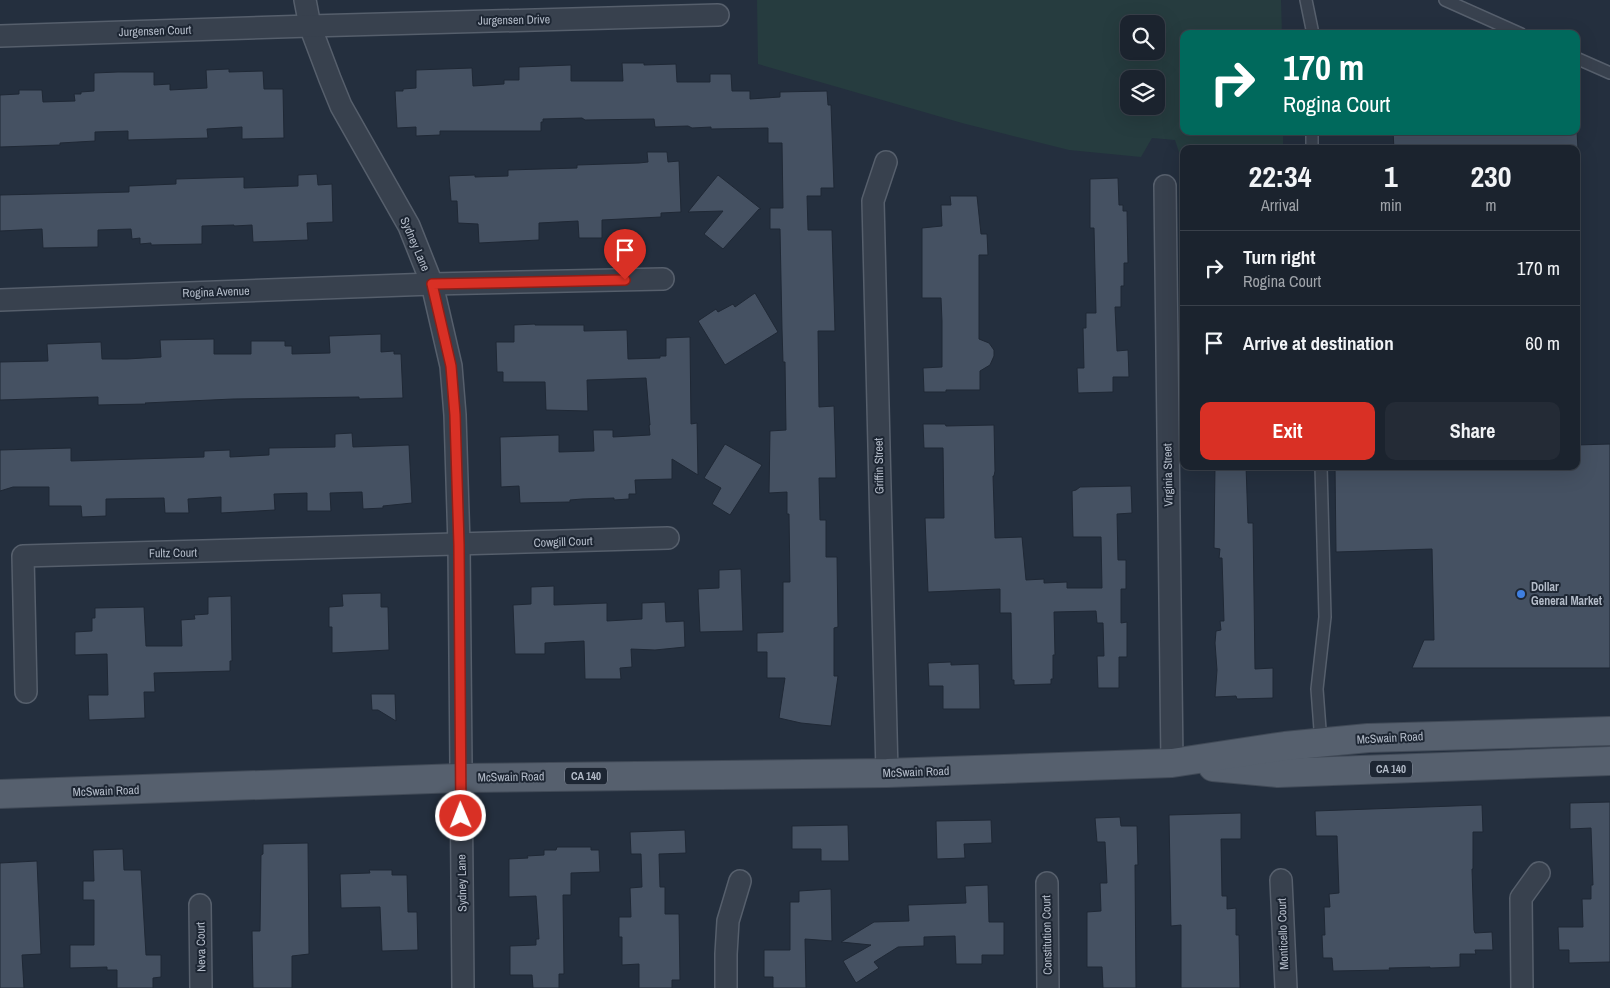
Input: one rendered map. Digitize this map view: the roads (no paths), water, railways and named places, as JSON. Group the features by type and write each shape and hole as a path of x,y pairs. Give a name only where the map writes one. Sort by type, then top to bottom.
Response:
{"main road":[{"name":"McSwain Road","path":"0,794 460,778 887,773 1172,763 1285,746 1368,738 1610,731"},
{"name":"McSwain Road","path":"1172,763 1278,774 1610,761"}],"street":[{"name":"Sydney Lane","path":"305,0 310,26 341,106 409,226 432,284 451,366 455,415 459,545 463,988"},
{"name":"Jurgensen Drive","path":"310,26 718,15"},
{"name":"Jurgensen Court","path":"0,36 310,26"},
{"name":"Griffin Street","path":"886,162 872,201 887,773"},
{"name":"Virginia Street","path":"1165,186 1172,763"},
{"name":"Rogina Avenue","path":"0,300 432,284 663,279"},
{"name":"Cowgill Court","path":"459,545 668,538"},
{"name":"Fultz Court","path":"26,692 23,556 459,545"},
{"path":"1522,988 1520,898 1539,873"},
{"name":"Monticello Court","path":"1281,880 1286,988"},
{"path":"726,988 728,921 740,881"},
{"name":"Constitution Court","path":"1047,883 1048,988"},
{"name":"Neva Court","path":"200,905 201,988"}],"lane":[{"path":"1306,0 1312,30"},
{"path":"1445,0 1512,30"},
{"path":"1580,60 1610,73"},
{"path":"1320,470 1325,617 1317,688 1321,743"}],"place":[{"name":"Dollar General Market","path":"1521,594"}]}
